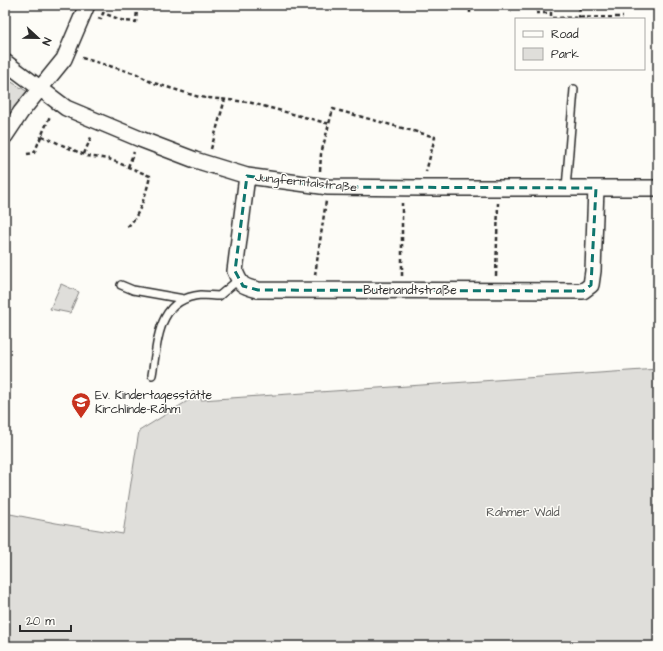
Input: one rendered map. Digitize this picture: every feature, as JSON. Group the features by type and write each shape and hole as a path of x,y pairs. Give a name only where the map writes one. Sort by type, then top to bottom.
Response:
{"street":[{"path":"5,136 64,59 86,9"},
{"name":"Jungferntalstraße","path":"5,62 66,108 140,139 207,164 247,176 324,186 402,188 658,188"},
{"path":"238,280 236,271 247,176"},
{"name":"Butenandtstraße","path":"238,280 243,286 258,290 583,291 591,285 593,271 596,188"}],"lane":[{"path":"566,188 574,90"},
{"path":"152,375 160,328 168,311 184,299 200,295 219,296 238,280"},
{"path":"121,285 133,290 184,299"}],"path":[{"path":"446,5 536,6 536,13 551,13"},
{"path":"551,5 551,18 623,18"},
{"path":"579,18 580,5"},
{"path":"470,6 470,13"},
{"path":"513,6 513,13"},
{"path":"86,9 101,19 103,13 124,21 136,22 137,9 148,10"},
{"path":"66,54 137,74 151,82 199,97 248,102 330,124"},
{"path":"207,164 225,99"},
{"path":"27,154 34,152 57,101"},
{"path":"313,290 324,186 321,154 334,109 435,137 421,188"},
{"path":"84,154 98,121"},
{"path":"42,136 84,154 109,159 150,176 148,187 133,222 127,227"},
{"path":"128,167 131,159"},
{"path":"402,188 402,290"},
{"path":"496,291 498,188"}],"highlighted area":[{"path":"247,176 328,187 596,188 591,285 583,291 258,290 243,286 235,271"}],"green space":[{"path":"5,78 28,92 5,126"},
{"path":"61,284 79,292 70,313 50,309"},
{"name":"Rahmer Wald","path":"658,369 658,646 5,646 5,513 123,534 139,431 202,392 201,400"}],"place":[{"name":"Ev. Kindertagesstätte Kirchlinde-Rahm","path":"81,419"}]}
